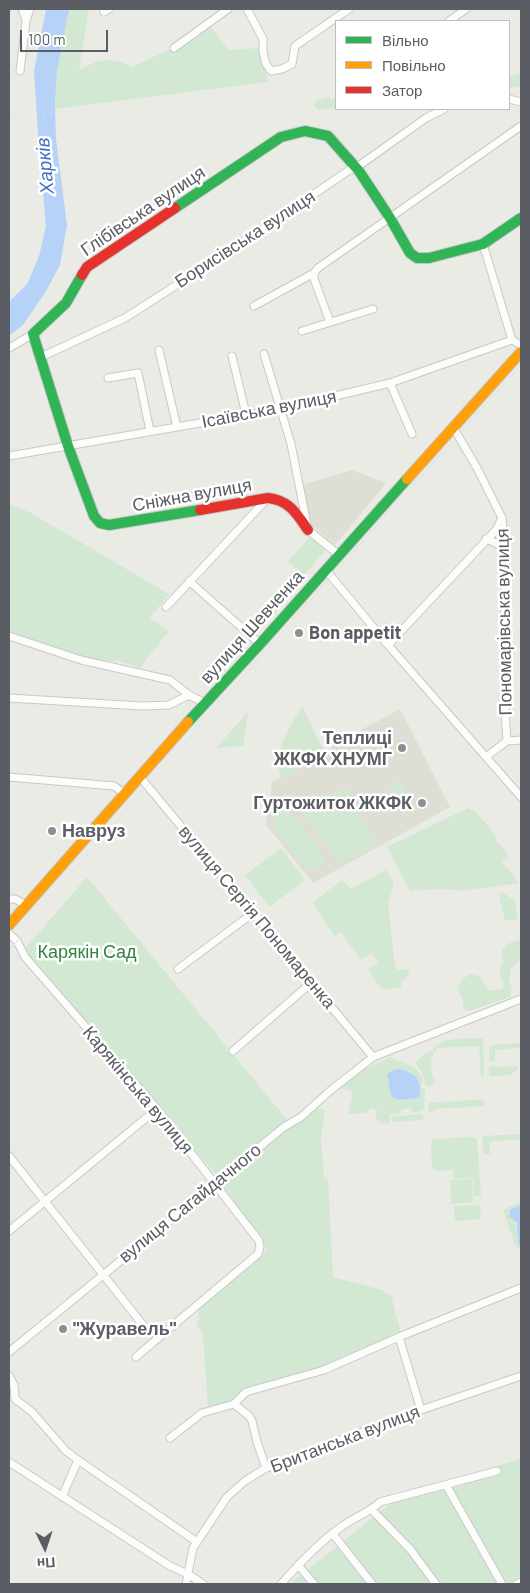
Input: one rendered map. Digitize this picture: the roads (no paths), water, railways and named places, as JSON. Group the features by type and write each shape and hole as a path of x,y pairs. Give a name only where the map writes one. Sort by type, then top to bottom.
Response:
{"street":[{"path":"22,9 26,21"},
{"path":"20,71 26,21 30,9"},
{"path":"174,48 228,9"},
{"path":"247,9 263,39 262,52 266,64 271,71 282,69 292,64 295,46 349,9"},
{"path":"450,20 466,9"},
{"name":"Борисівська вулиця","path":"39,358 125,318 354,168 426,118 442,110"},
{"path":"254,306 314,273 318,268 521,126"},
{"name":"Глібівська вулиця","path":"33,334 66,303 87,267 281,137 297,132 313,132 328,136 354,168"},
{"path":"354,168 359,171 390,218 410,253 417,258 429,258 483,244 521,218"},
{"path":"483,244 512,340 521,345"},
{"path":"314,273 314,279 330,322"},
{"path":"302,331 373,309"},
{"path":"9,348 33,334 68,446"},
{"name":"Ісаївська вулиця","path":"9,456 281,409 390,382 512,340"},
{"path":"159,350 177,426"},
{"name":"вулиця Шевченка","path":"9,925 205,703 521,352"},
{"path":"264,354 291,444 308,530"},
{"path":"232,356 246,414"},
{"path":"108,378 138,373 150,432"},
{"path":"390,382 412,434"},
{"name":"Пономарівська вулиця","path":"452,427 477,468 502,518 505,550 504,697 506,741"},
{"name":"Сніжна вулиця","path":"68,446 94,516 100,523 109,525 268,498 279,498 289,503"},
{"path":"300,495 289,503 308,530 339,555"},
{"path":"166,607 268,498"},
{"path":"253,500 256,505 256,511"},
{"path":"388,645 496,530 502,518"},
{"path":"486,539 496,543 505,550"},
{"path":"325,569 388,645 521,796"},
{"path":"189,581 260,644"},
{"path":"9,636 82,660 170,680 189,695 205,703"},
{"path":"9,698 142,706 169,705 189,695"},
{"path":"486,756 506,741 521,740"},
{"path":"9,777 114,786 125,794"},
{"name":"вулиця Сергія Пономаренка","path":"140,777 374,1057"},
{"path":"9,899 15,899 26,905"},
{"path":"178,969 253,913"},
{"name":"Карякінська вулиця","path":"9,934 17,941 25,957 157,1110 216,1183 259,1241 260,1250 256,1258 163,1334"},
{"path":"233,1052 311,983"},
{"name":"вулиця Сагайдачного","path":"9,1352 284,1126 302,1117 331,1090 374,1057 521,999"},
{"path":"9,1231 157,1110"},
{"path":"9,1156 147,1330 163,1334"},
{"path":"170,1438 202,1413 234,1404 246,1392 324,1370 399,1337 521,1288"},
{"path":"136,1356 163,1334"},
{"path":"399,1337 420,1410"},
{"path":"9,1376 14,1385 15,1399 32,1412 66,1451 197,1542"},
{"name":"Британська вулиця","path":"186,1584 193,1548 227,1497 246,1481 266,1468 420,1410 521,1376"},
{"path":"234,1404 249,1416 252,1421 256,1442 266,1468"},
{"path":"62,1497 78,1460"},
{"path":"9,1462 170,1566 204,1584"},
{"path":"281,1584 298,1565 344,1524 372,1510 380,1502 497,1471"},
{"path":"446,1485 502,1584"},
{"path":"372,1510 410,1549 436,1584"},
{"path":"333,1534 372,1584"},
{"path":"298,1565 314,1584"},
{"path":"517,1584 521,1582"}],"water":[{"name":"Харків","path":"46,9 70,9 57,72 55,106 56,139 67,225 60,265 46,291 23,325 9,336 9,302 27,284 39,256 46,226 34,71"},
{"path":"400,1069 414,1075 419,1082 419,1098 401,1100 391,1096 387,1074"},
{"path":"521,1205 521,1245 519,1245 517,1223 509,1216 509,1210"}],"tram line":[{"path":"9,951 91,850 327,581 521,365"}],"railway":[{"path":"9,118 335,78"}],"place":[{"name":"Bon appetit","path":"299,633"},
{"name":"Теплиці ЖКФК ХНУМГ","path":"402,748"},
{"name":"Гуртожиток ЖКФК","path":"422,803"},
{"name":"Навруз","path":"52,831"},
{"name":"\"Журавель\"","path":"63,1329"}],"park label":[{"name":"Карякін Сад","path":"87,952"}]}
